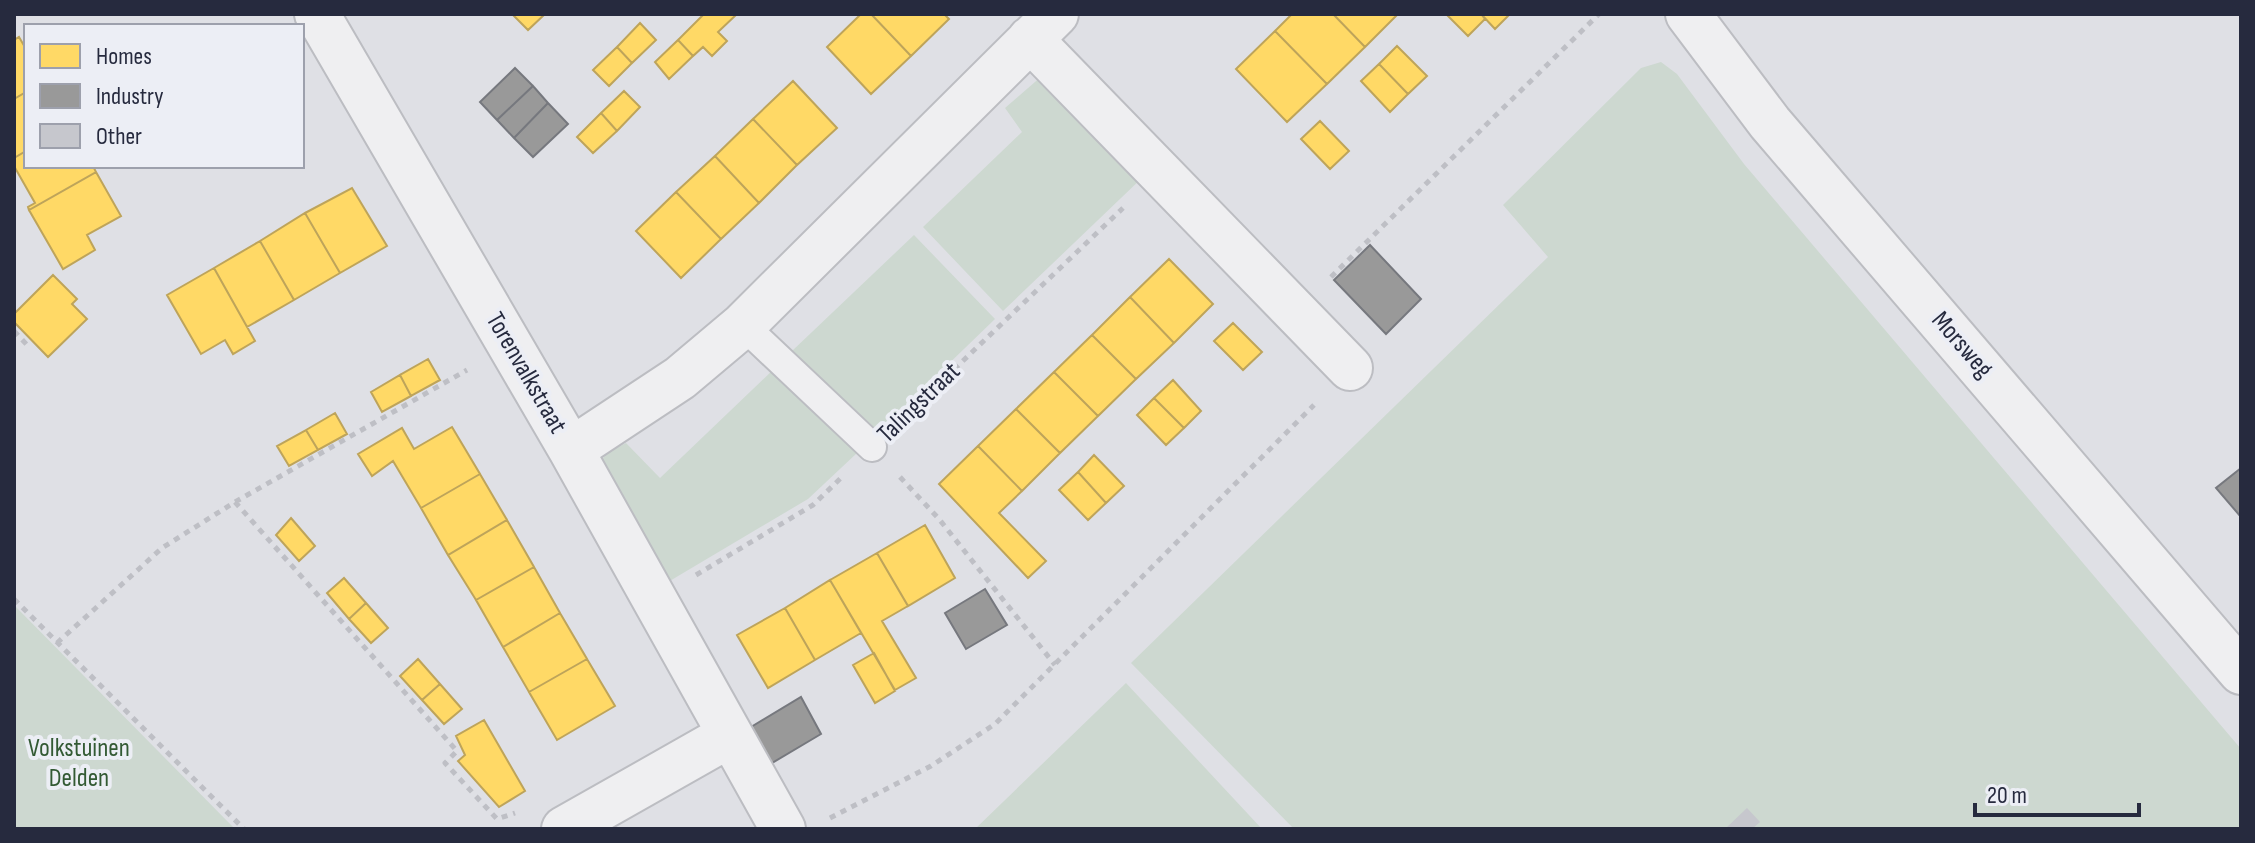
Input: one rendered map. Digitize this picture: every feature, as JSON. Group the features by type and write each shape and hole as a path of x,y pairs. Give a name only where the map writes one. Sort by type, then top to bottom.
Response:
{"street":[{"name":"Torenvalkstraat","path":"317,14 571,450 730,735 802,826"},
{"name":"Morsweg","path":"1688,14 1770,123 2241,672"},
{"path":"571,450 680,378 743,325 1043,27 1160,173 1350,368"},
{"path":"564,829 730,735"}],"lane":[{"path":"743,325 872,447"}],"path":[{"path":"1295,312 1599,14"},
{"name":"Talingstraat","path":"654,600 813,505 1160,173"},
{"path":"14,331 28,346"},
{"path":"57,643 162,548 235,502 510,346"},
{"path":"802,826 931,766 995,724 1350,368"},
{"path":"872,447 939,519 1055,665"},
{"path":"235,502 457,751 445,763 497,819 524,811"},
{"path":"14,599 244,829"}],"green space":[{"path":"1661,62 1677,74 1744,164 2241,749 2241,829 1294,829 1131,663 1548,257 1503,205 1641,68"},
{"path":"1043,75 1144,176 1003,311 923,227 1022,132 1005,108"},
{"path":"914,235 995,319 875,435 792,351"},
{"path":"775,368 857,453 808,499 663,585 601,461 607,453 626,443 660,478"},
{"name":"Volkstuinen Delden","path":"14,605 235,829 14,829"},
{"path":"1126,683 1262,829 975,829"}],"building: Homes":[{"path":"512,14 545,14 528,30"},
{"path":"704,14 737,14 718,32 727,41 712,56 703,47 693,56 678,40"},
{"path":"861,14 871,14 911,56 871,94 827,47"},
{"path":"871,14 944,14 949,19 911,56"},
{"path":"1292,14 1333,14 1365,47 1327,84 1275,31"},
{"path":"1333,14 1398,14 1365,47"},
{"path":"1446,14 1481,14 1485,19 1468,36"},
{"path":"1481,14 1510,14 1495,29"},
{"path":"640,23 656,40 632,63 617,47"},
{"path":"1275,31 1327,84 1287,122 1236,69"},
{"path":"19,37 24,46 24,93 14,99 14,40"},
{"path":"678,40 693,56 669,79 655,62"},
{"path":"1397,46 1427,76 1408,94 1379,64"},
{"path":"617,47 632,63 609,86 593,70"},
{"path":"1379,64 1408,94 1390,112 1361,81"},
{"path":"793,81 837,128 797,165 753,119"},
{"path":"624,91 640,107 617,131 601,113"},
{"path":"24,93 24,152 14,158 14,99"},
{"path":"601,113 617,131 593,153 577,137"},
{"path":"753,119 797,165 759,203 715,156"},
{"path":"1320,121 1349,151 1330,169 1301,139"},
{"path":"24,152 24,168 94,168 96,172 29,210 28,207 35,203 14,166 14,158"},
{"path":"715,156 759,203 721,239 676,192"},
{"path":"96,172 121,216 87,235 95,250 63,269 29,210"},
{"path":"352,188 387,246 340,273 305,213"},
{"path":"676,192 721,239 681,278 636,231"},
{"path":"305,213 340,273 294,300 260,241"},
{"path":"260,241 294,300 247,327 214,268"},
{"path":"1169,259 1213,304 1174,343 1130,297"},
{"path":"214,268 255,341 233,354 225,340 201,354 167,295"},
{"path":"53,275 77,299 72,304 87,319 48,357 14,322 14,314"},
{"path":"1130,297 1174,343 1136,379 1092,335"},
{"path":"1233,323 1262,352 1243,370 1214,341"},
{"path":"1092,335 1136,379 1098,416 1054,372"},
{"path":"428,359 440,380 411,396 400,375"},
{"path":"1054,372 1098,416 1060,453 1016,409"},
{"path":"400,375 411,396 382,412 371,392"},
{"path":"1173,380 1201,411 1184,428 1154,398"},
{"path":"1154,398 1184,428 1166,445 1137,415"},
{"path":"1016,409 1060,453 1022,491 978,446"},
{"path":"335,413 347,434 318,450 306,430"},
{"path":"452,427 480,474 421,508 393,461 372,476 358,454 402,428 414,449"},
{"path":"306,430 318,450 289,466 277,446"},
{"path":"978,446 1022,491 999,513 1046,561 1028,578 939,484"},
{"path":"1094,455 1124,486 1106,503 1078,472"},
{"path":"1078,472 1106,503 1088,520 1059,490"},
{"path":"480,474 507,520 448,555 421,508"},
{"path":"291,518 315,546 299,561 276,535"},
{"path":"507,520 534,567 476,600 448,555"},
{"path":"925,525 955,578 908,606 877,553"},
{"path":"877,553 908,606 882,621 916,678 895,690 830,580"},
{"path":"534,567 560,613 503,647 476,600"},
{"path":"344,578 366,603 349,619 327,593"},
{"path":"830,580 861,633 815,660 785,608"},
{"path":"366,603 388,628 371,643 349,619"},
{"path":"785,608 815,660 768,688 737,635"},
{"path":"560,613 587,659 529,692 503,647"},
{"path":"874,653 895,691 875,703 853,665"},
{"path":"418,659 440,684 422,700 400,676"},
{"path":"587,659 615,706 557,740 529,692"},
{"path":"440,684 462,709 444,724 422,700"},
{"path":"484,720 525,791 499,807 458,761 465,755 456,736"}],"building: Industry":[{"path":"515,68 533,86 497,120 480,102"},
{"path":"533,86 548,103 514,138 497,120"},
{"path":"548,103 568,124 533,157 514,138"},
{"path":"1370,245 1421,299 1386,334 1334,280"},
{"path":"2241,468 2241,517 2216,488"},
{"path":"985,589 1007,625 966,649 945,613"},
{"path":"801,697 821,734 767,766 746,730"}],"building: Other":[{"path":"1747,808 1760,822 1752,829 1725,829"}]}
